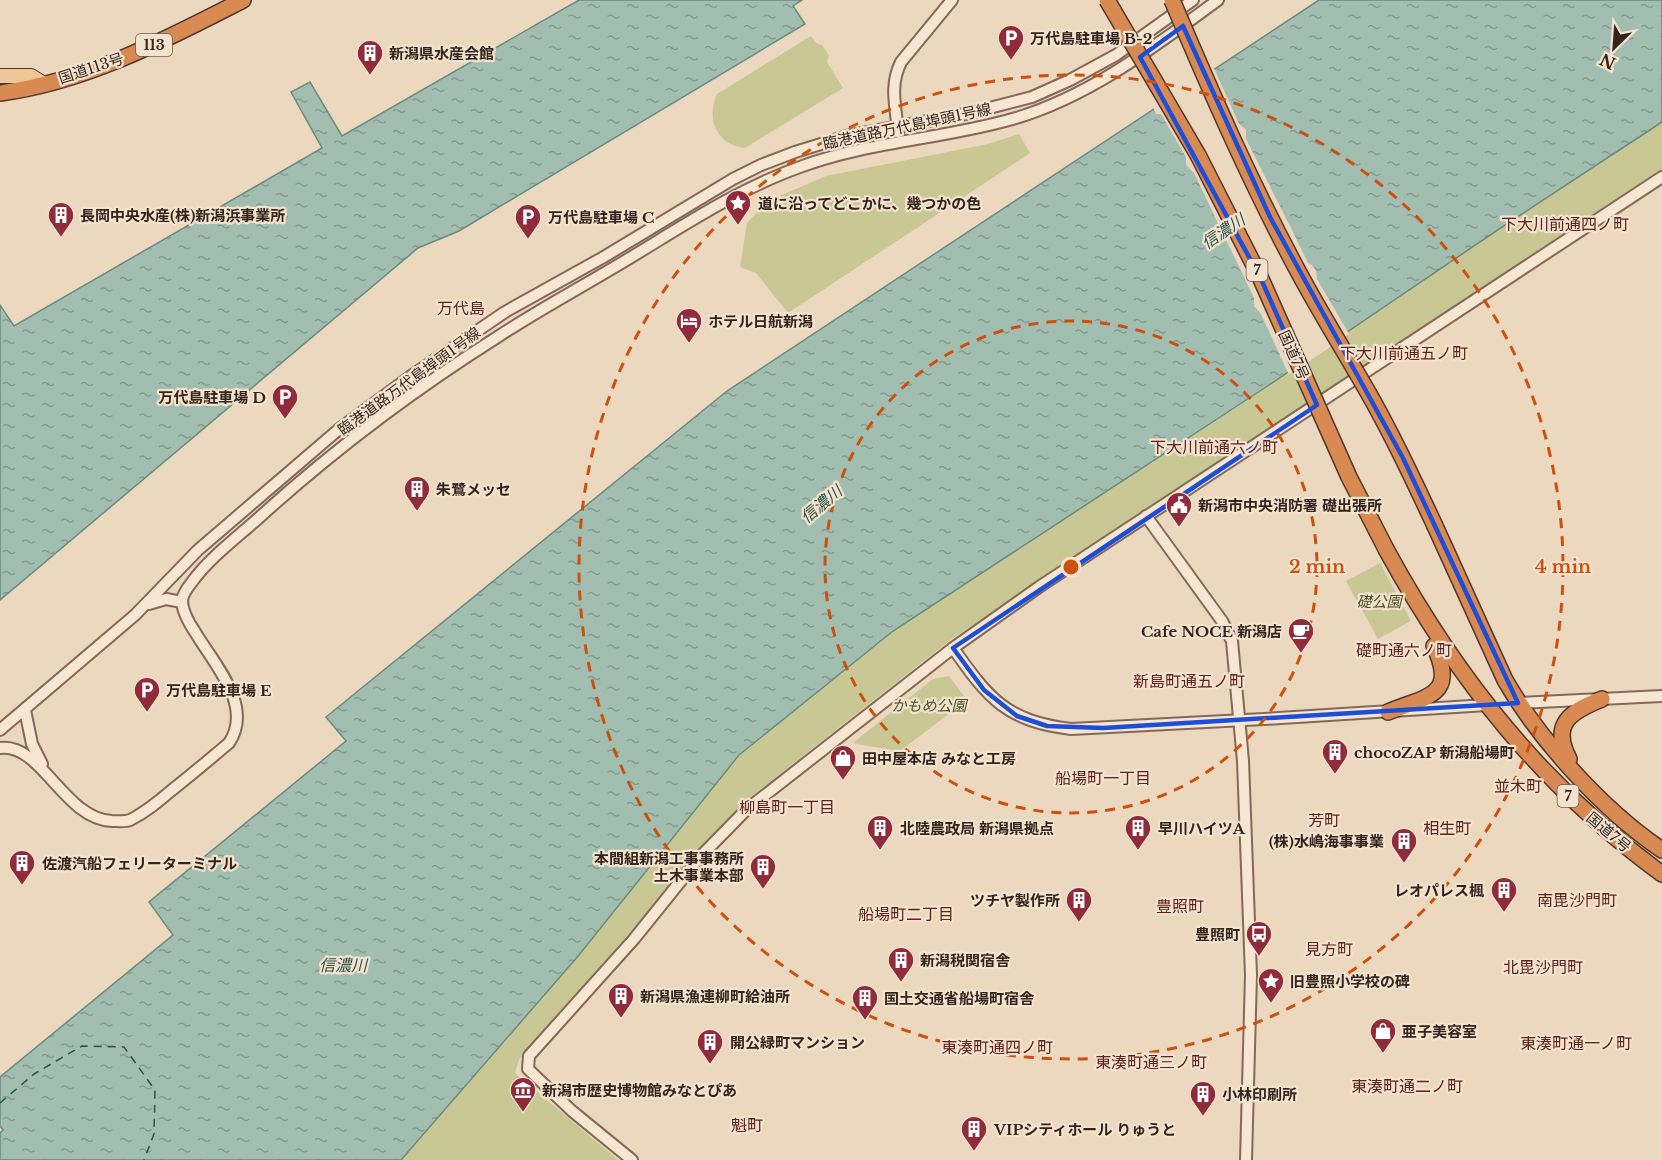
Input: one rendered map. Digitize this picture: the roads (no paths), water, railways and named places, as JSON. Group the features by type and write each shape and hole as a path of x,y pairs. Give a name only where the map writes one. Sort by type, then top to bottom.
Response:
{"highway":[{"name":"国道113号","path":"0,93 44,84 122,59 243,0"},
{"name":"国道7号","path":"1107,0 1197,155 1261,279 1349,477 1408,589 1444,648 1487,705 1562,791 1630,850 1662,874"},
{"name":"国道7号","path":"1172,0 1231,138 1300,274 1398,448 1505,680 1518,703 1585,784 1662,850"},
{"path":"1388,712 1431,694 1441,685 1444,676 1442,663 1408,589"},
{"path":"1585,784 1565,751 1562,732 1565,722 1575,711 1602,699"},
{"path":"1487,705 1518,703"}],"main road":[{"path":"0,76 31,76 44,84"}],"street":[{"path":"900,143 893,92 897,70 952,0"},
{"name":"臨港道路万代島埠頭1号線","path":"0,730 143,606 198,550 338,430 414,374 497,318 751,170 830,140 998,107 1032,97 1116,55 1193,0"},
{"name":"臨港道路万代島埠頭1号線","path":"182,602 198,573 284,495 376,421 423,386 497,337 680,227 744,191 791,170 823,159 847,152 994,124 1040,110 1118,72 1218,0"},
{"path":"632,1160 573,1111 528,1069 529,1056 634,939 700,857 747,810 953,648 1039,587 1662,177"},
{"path":"1146,516 1222,621 1232,641 1246,813 1251,975 1246,1160"},
{"path":"0,748 10,748 27,755 83,810 95,817 108,821 128,821 149,809 229,743 238,723 234,698 188,621 182,602 166,598 143,606"},
{"path":"953,648 975,680 995,700 1017,716 1047,726 1071,729 1487,705"},
{"path":"1518,703 1662,696"},
{"path":"25,710 32,744 55,784"}],"water":[{"path":"579,0 802,0 793,6 805,24 459,231 418,248 0,600 0,305 14,326 322,148 291,92 310,82 342,136"},
{"name":"信濃川","path":"1319,0 1662,0 1662,122 1266,387 893,631 739,755 579,955 401,1160 0,1160 0,1133 3,1130 0,1126 0,1077 173,935 149,902 346,741 326,717 727,391"}],"place":[{"name":"万代島駐車場 B-2","path":"1011,61"},
{"name":"新潟県水産会館","path":"370,76"},
{"name":"道に沿ってどこかに、幾つかの色","path":"738,226"},
{"name":"長岡中央水産(株)新潟浜事業所","path":"61,238"},
{"name":"万代島駐車場 C","path":"528,240"},
{"name":"ホテル日航新潟","path":"689,344"},
{"name":"万代島駐車場 D","path":"285,420"},
{"name":"朱鷺メッセ","path":"417,512"},
{"name":"新潟市中央消防署 礎出張所","path":"1179,528"},
{"name":"Cafe NOCE 新潟店","path":"1301,654"},
{"name":"万代島駐車場 E","path":"147,713"},
{"name":"chocoZAP 新潟船場町","path":"1335,775"},
{"name":"田中屋本店 みなと工房","path":"843,781"},
{"name":"北陸農政局 新潟県拠点","path":"880,851"},
{"name":"早川ハイツA","path":"1138,851"},
{"name":"(株)水嶋海事事業","path":"1404,864"},
{"name":"佐渡汽船フェリーターミナル","path":"22,886"},
{"name":"本間組新潟工事事務所 土木事業本部","path":"763,890"},
{"name":"レオパレス楓","path":"1504,913"},
{"name":"ツチヤ製作所","path":"1079,923"},
{"name":"豊照町","path":"1259,957"},
{"name":"新潟税関宿舎","path":"901,983"},
{"name":"旧豊照小学校の碑","path":"1271,1004"},
{"name":"新潟県漁連柳町給油所","path":"621,1019"},
{"name":"国土交通省船場町宿舎","path":"865,1021"},
{"name":"亜子美容室","path":"1383,1054"},
{"name":"開公緑町マンション","path":"710,1065"},
{"name":"新潟市歴史博物館みなとぴあ","path":"523,1113"},
{"name":"小林印刷所","path":"1203,1117"},
{"name":"VIPシティホール りゅうと","path":"974,1152"}],"district":[{"name":"下大川前通四ノ町","path":"1565,224"},
{"name":"万代島","path":"461,308"},
{"name":"下大川前通五ノ町","path":"1404,353"},
{"name":"下大川前通六ノ町","path":"1214,447"},
{"name":"礎町通六ノ町","path":"1404,650"},
{"name":"新島町通五ノ町","path":"1189,681"},
{"name":"船場町一丁目","path":"1103,778"},
{"name":"並木町","path":"1518,786"},
{"name":"柳島町一丁目","path":"787,807"},
{"name":"芳町","path":"1324,820"},
{"name":"相生町","path":"1447,828"},
{"name":"南毘沙門町","path":"1577,900"},
{"name":"豊照町","path":"1180,906"},
{"name":"船場町二丁目","path":"906,914"},
{"name":"見方町","path":"1329,949"},
{"name":"北毘沙門町","path":"1543,967"},
{"name":"東湊町通一ノ町","path":"1576,1043"},
{"name":"東湊町通四ノ町","path":"997,1047"},
{"name":"東湊町通三ノ町","path":"1151,1062"},
{"name":"東湊町通二ノ町","path":"1407,1086"},
{"name":"魁町","path":"747,1125"}],"park label":[{"name":"礎公園","path":"1379,601"},
{"name":"かもめ公園","path":"929,705"}]}
